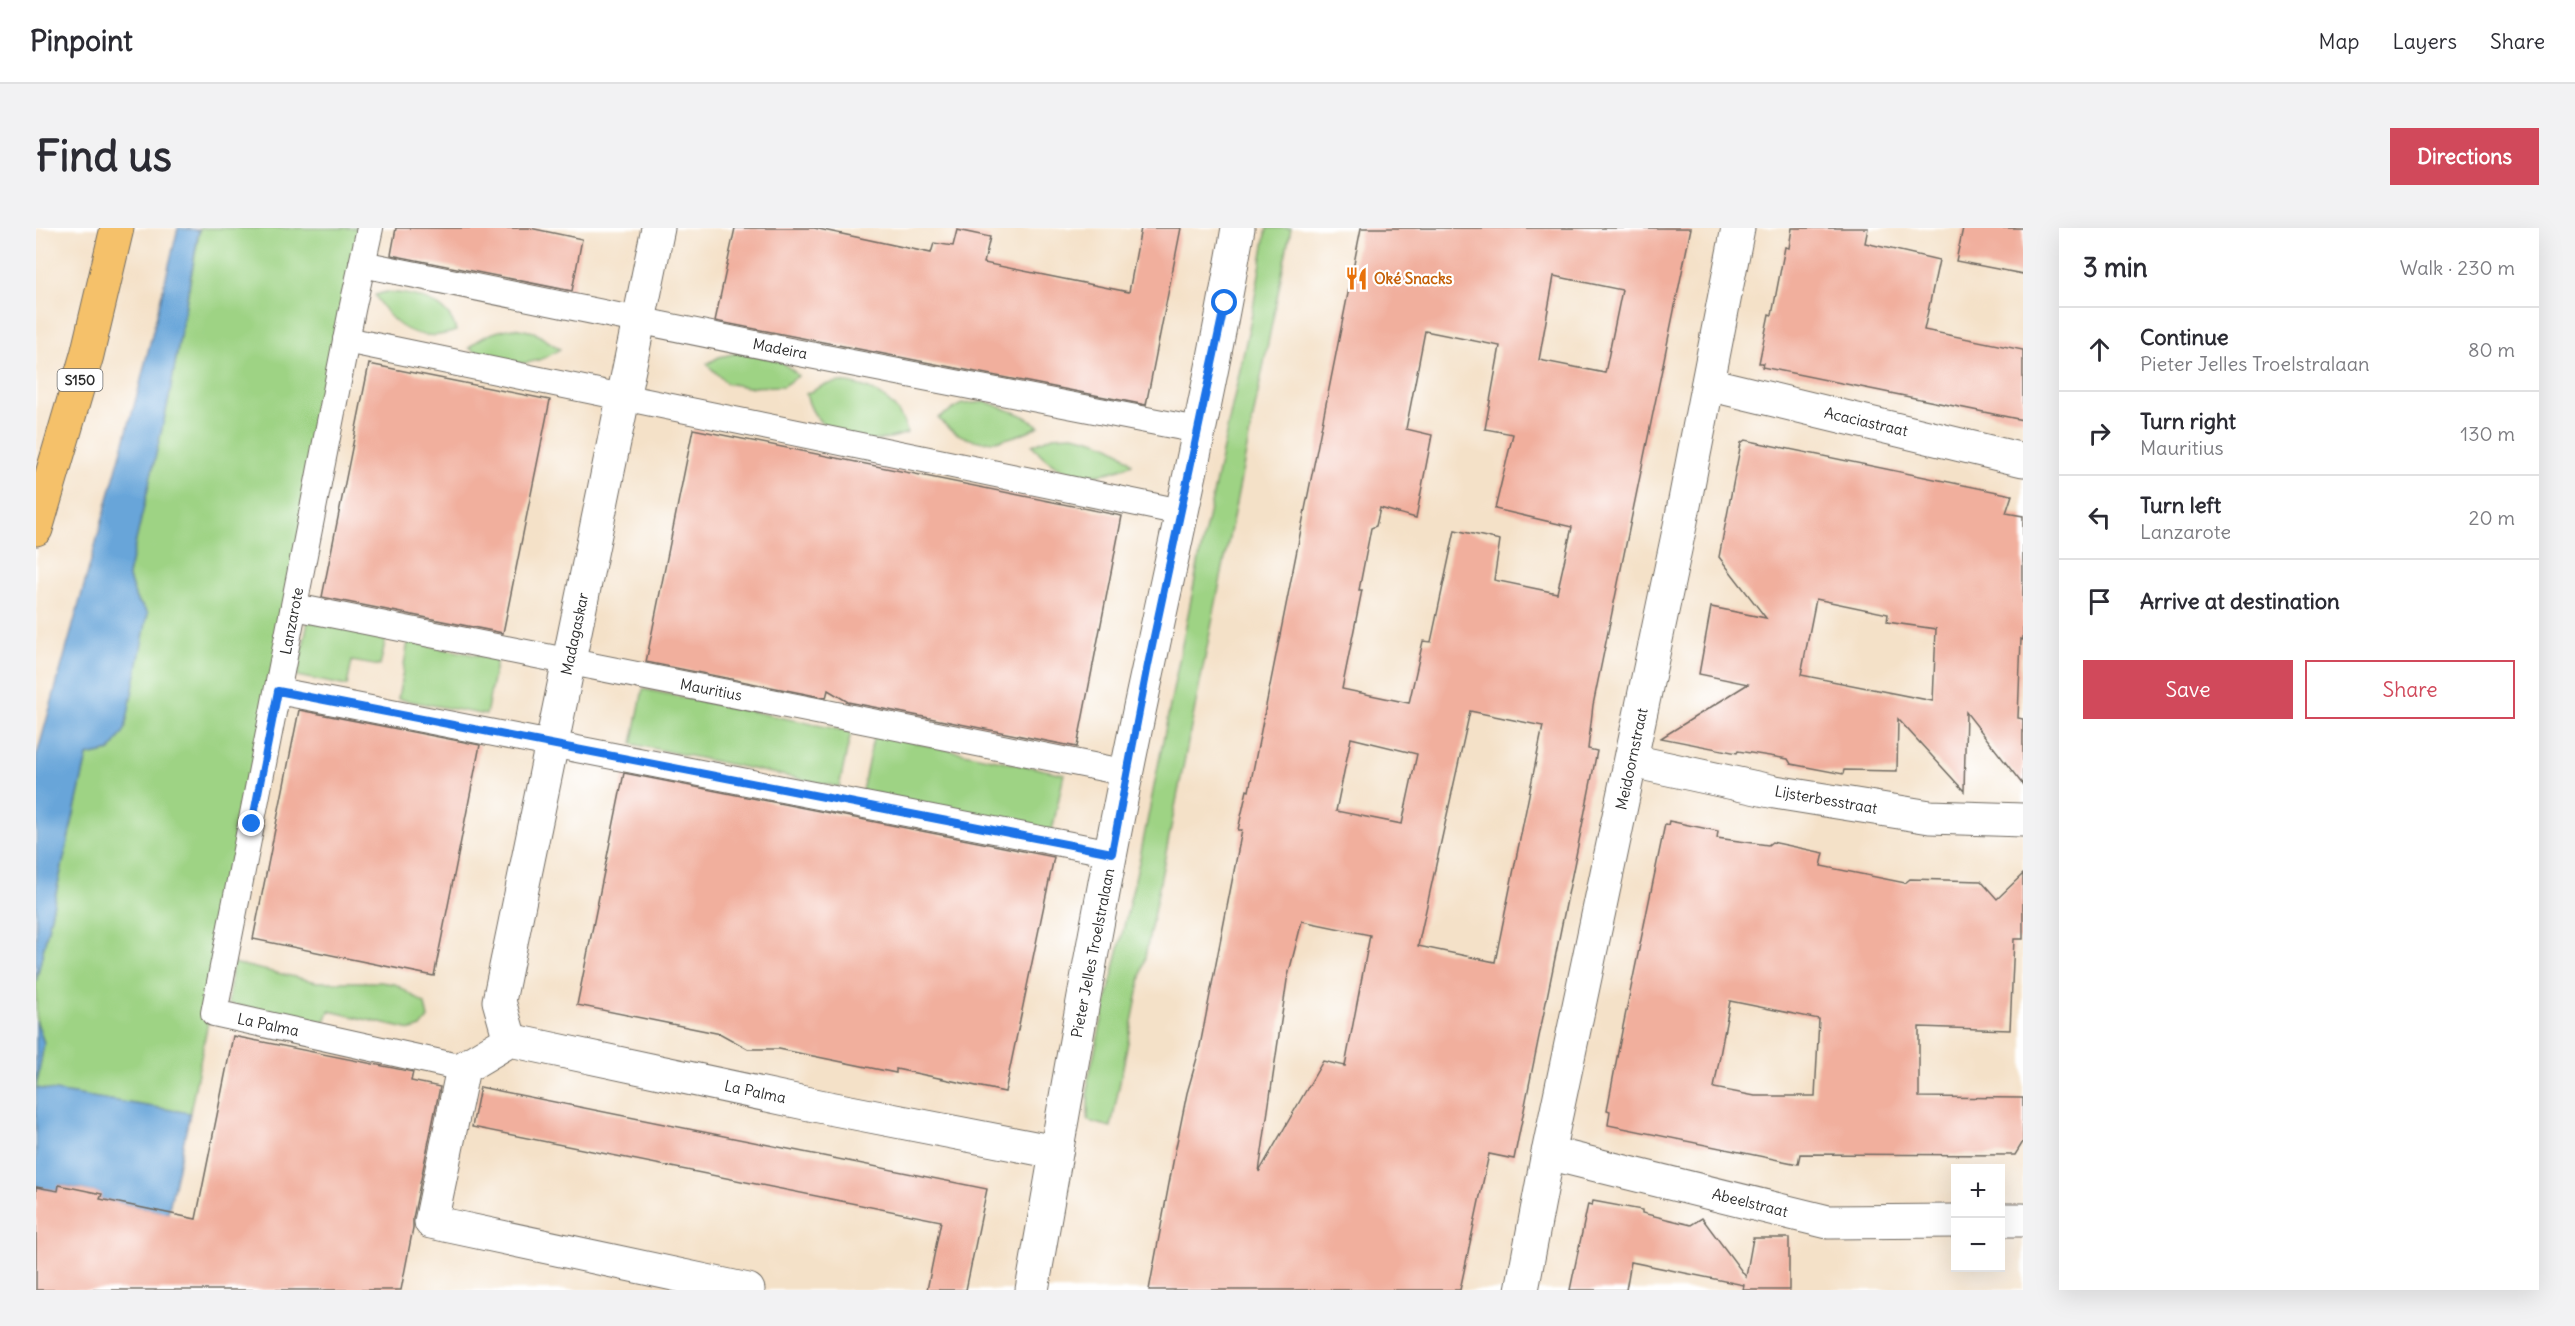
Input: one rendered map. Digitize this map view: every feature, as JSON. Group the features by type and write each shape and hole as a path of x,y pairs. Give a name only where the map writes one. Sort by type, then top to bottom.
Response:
{"main road":[{"name":"S150","path":"36,529 87,355 117,228"}],"street":[{"name":"Lanzarote","path":"214,1013 370,228"},
{"name":"Madagaskar","path":"510,1040 499,1001 658,228"},
{"name":"Pieter Jelles Troelstralaan","path":"1032,1290 1055,1152 1112,853 1238,228"},
{"name":"Meidoornstraat","path":"1522,1290 1548,1154 1632,761 1738,228"},
{"name":"Madeira","path":"362,264 1198,430"},
{"path":"346,340 1181,512"},
{"name":"Acaciastraat","path":"1708,384 2023,459"},
{"name":"Mauritius","path":"295,608 1128,773"},
{"path":"278,691 1112,853"},
{"name":"Lijsterbesstraat","path":"1632,761 1775,792 1930,817 2023,820"},
{"name":"La Palma","path":"214,1013 463,1068"},
{"path":"510,1040 463,1068 431,1222 748,1290"},
{"name":"La Palma","path":"510,1040 819,1106 1055,1152"},
{"name":"Abeelstraat","path":"1548,1154 1828,1222 1951,1221"},
{"path":"2005,1220 2023,1220"}],"green space":[{"path":"200,228 364,228 190,1113 36,1088 44,1043 36,1020 36,982 87,756 110,751 148,614 136,599 128,575 169,398"},
{"path":"1267,228 1291,228 1111,1127 1088,1121 1088,1080 1139,862 1198,564 1252,314"},
{"path":"386,292 407,294 438,306 446,312 456,331 430,336 408,330 390,316 375,295"},
{"path":"514,328 534,332 560,349 537,360 514,364 492,359 469,348 490,334"},
{"path":"742,352 786,365 798,376 783,386 747,387 726,383 707,364 719,357"},
{"path":"839,382 862,386 882,396 898,412 907,433 892,438 861,440 846,437 821,422 812,410 806,394 824,385"},
{"path":"987,402 1024,416 1039,426 999,441 986,442 962,436 938,418 962,404"},
{"path":"1073,435 1098,441 1114,448 1132,464 1104,473 1078,474 1054,465 1032,445 1053,436"},
{"path":"308,621 386,637 380,666 352,661 347,686 297,676"},
{"path":"408,642 497,659 486,715 398,699"},
{"path":"643,689 851,732 839,787 632,744"},
{"path":"874,734 1064,774 1052,831 862,791"},
{"path":"233,963 317,982 395,984 425,1004 428,1018 421,1027 411,1030 329,1011 325,1022 228,1004"}],"water":[{"path":"178,228 199,230 169,398 128,575 136,599 148,613 125,730 110,751 87,756 36,982 36,758 139,388"},
{"path":"36,1020 44,1043 36,1088"},
{"path":"36,1088 190,1113 168,1213 100,1199 101,1194 60,1185 58,1191 36,1187"}],"building":[{"path":"396,228 530,228 582,239 572,291 391,255"},
{"path":"735,228 814,228 931,253 934,243 953,246 957,230 990,237 984,263 1129,292 1141,228 1181,228 1146,405 715,321"},
{"path":"1361,228 1691,228 1593,705 1588,749 1597,751 1514,1159 1489,1154 1460,1290 1149,1290 1174,1157 1187,1093 1199,1051 1242,830 1238,830 1247,790 1249,791","holes":["1554,276 1622,290 1605,373 1539,360","1425,331 1500,346 1485,429 1513,434 1495,509 1572,527 1557,593 1494,580 1500,540 1455,530 1431,642 1423,641 1409,703 1342,689 1362,590 1359,590 1371,528 1376,526 1380,508 1416,518 1432,435 1406,429","1470,711 1543,726 1495,962 1418,946","1351,738 1417,754 1402,824 1336,811","1302,921 1370,935 1345,1066 1323,1061 1259,1172 1287,980"]},
{"path":"1792,228 1868,228 1865,243 1939,260 1924,330 2023,350 2023,420 1762,367 1763,363 1759,363 1769,314 1772,315 1785,247 1789,248"},
{"path":"1963,228 2023,228 2023,274 1956,261"},
{"path":"369,364 550,400 503,633 322,597"},
{"path":"693,429 1122,516 1077,747 848,702 828,690 826,698 646,662"},
{"path":"1745,440 2012,495 2006,513 2023,516 2023,640 2021,639 2018,718 2023,719 2023,785 1966,712 1964,791 1898,719 1897,771 1844,770 1843,774 1791,764 1788,759 1738,751 1737,753 1661,738 1748,684 1699,674 1711,607 1766,618 1719,557 1741,443","holes":["1816,599 1888,614 1887,622 1936,629 1933,701 1801,675"]},
{"path":"299,710 480,745 434,976 253,939"},
{"path":"624,773 1054,857 1005,1092 896,1069 896,1073 779,1049 748,1049 721,1034 577,1005"},
{"path":"1669,821 1718,831 1717,838 1768,845 1772,842 1824,853 1821,866 1905,883 1910,879 1981,881 1997,899 2023,874 2023,939 2014,939 2010,1030 1919,1027 1919,1097 2023,1098 2023,1142 2015,1155 1800,1154 1798,1164 1608,1125 1610,1111 1607,1110 1622,1031 1665,824 1668,825","holes":["1730,1001 1819,1019 1815,1096 1755,1096 1714,1088"]},
{"path":"233,1036 413,1072 411,1081 440,1087 401,1290 36,1290 36,1187 58,1191 59,1185 102,1194 100,1199 196,1219"},
{"path":"480,1087 987,1189 966,1290 927,1290 941,1221 472,1127"},
{"path":"1593,1201 1642,1210 1642,1213 1691,1225 1702,1218 1746,1277 1753,1238 1789,1238 1789,1290 1743,1290 1744,1285 1631,1262 1626,1290 1570,1290 1588,1204 1592,1205"}],"place":[{"name":"Oké Snacks","path":"1356,279"}],"route":[{"path":"252,824 278,691 1112,853 1148,665 1225,303"}]}
